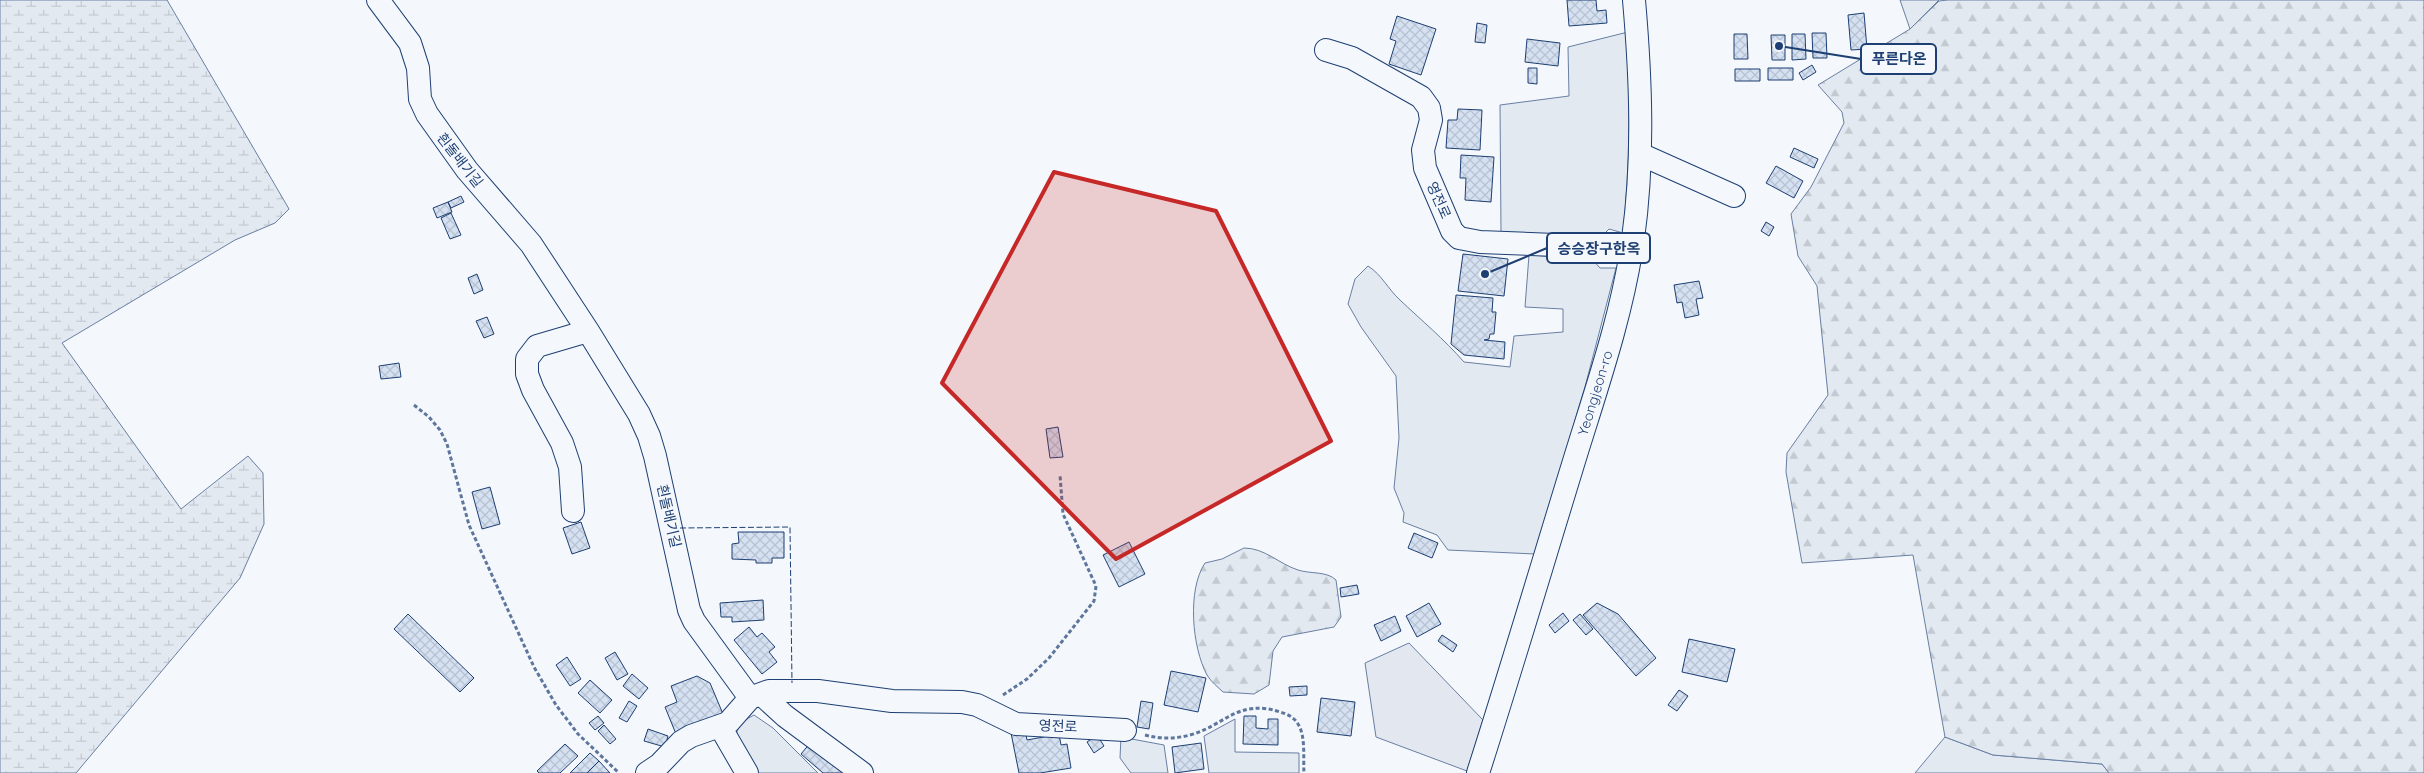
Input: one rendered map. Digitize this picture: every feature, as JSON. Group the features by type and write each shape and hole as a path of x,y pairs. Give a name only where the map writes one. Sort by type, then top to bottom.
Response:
{"street":[{"name":"흰돌배기길","path":"378,0 410,43 418,68 420,99 426,114 466,170 531,244 639,414 649,436 672,525 689,610 694,621 756,696 862,773"},
{"name":"Yeongjeon-ro","path":"1478,773 1611,337 1631,248 1640,154 1641,103 1634,0"},
{"name":"영전로","path":"1326,50 1352,58 1421,97 1429,108 1431,120 1423,150 1425,168 1452,231 1458,238 1480,242 1631,248"},
{"path":"1640,154 1734,196"},
{"path":"573,511 570,467 562,443 533,390 527,374 527,359 537,346 588,331"},
{"name":"영전로","path":"756,696 790,690 892,701 977,705 1016,724 1125,730"},
{"path":"647,773 659,765 686,739 724,725 756,696"},
{"path":"724,725 726,735 747,773"}],"path":[{"path":"414,405 429,416 440,430 447,444 469,525 534,667 556,705 578,734 619,773"},
{"path":"977,705 1005,694 1027,679 1048,658 1094,600 1096,586 1063,514 1060,475"},
{"path":"1125,730 1152,737 1174,738 1193,735 1243,710 1273,709 1290,715 1299,724 1302,735 1304,773"}],"highlighted area":[{"path":"1054,172 1216,211 1331,441 1116,559 942,383"}],"green space":[{"path":"0,0 167,0 289,209 275,223 235,240 62,343 181,509 248,456 263,473 264,524 240,578 76,773 0,773"},
{"path":"1900,0 1939,0 1910,29"},
{"path":"2424,0 2424,773 2109,773 2102,764 1993,755 1945,737 1913,555 1802,563 1786,472 1787,453 1828,395 1817,286 1798,256 1791,214 1811,187 1844,123 1842,112 1818,85 1910,29 1939,1"},
{"path":"1628,32 1629,132 1623,233 1609,229 1598,240 1501,233 1500,105 1569,96 1568,47"},
{"path":"1529,255 1592,259 1600,268 1616,268 1585,387 1535,554 1448,550 1437,535 1403,522 1404,513 1394,488 1399,438 1396,376 1361,327 1348,304 1355,279 1368,266 1464,362 1510,367 1514,336 1563,332 1563,309 1525,307"},
{"path":"1244,548 1265,553 1298,570 1332,577 1336,580 1341,617 1334,627 1282,637 1273,651 1269,685 1254,694 1223,692 1210,680 1202,663 1195,634 1194,603 1196,588 1199,574 1205,563 1222,559"},
{"path":"754,715 773,728 818,773 751,773 739,748 737,734 739,727"},
{"path":"1235,719 1235,752 1299,753 1299,773 1209,773 1204,736"},
{"path":"1121,737 1164,745 1168,773 1131,773 1120,758"},
{"path":"1945,737 1993,755 2102,764 2109,773 1915,773"}],"shaded area":[{"path":"1409,643 1483,720 1467,771 1376,737 1365,663"}],"building":[{"path":"1567,0 1596,0 1597,11 1606,10 1607,23 1569,26"},
{"path":"1864,13 1867,49 1851,50 1848,15"},
{"path":"1397,16 1436,29 1421,75 1389,64 1396,41 1390,39"},
{"path":"1477,23 1487,25 1485,43 1475,42"},
{"path":"1812,33 1826,33 1827,58 1813,58"},
{"path":"1734,34 1747,34 1748,59 1734,59"},
{"path":"1792,34 1805,34 1806,59 1792,60"},
{"path":"1771,35 1785,35 1785,60 1772,60"},
{"path":"1527,39 1560,43 1558,66 1525,62"},
{"path":"1812,65 1816,72 1803,80 1799,73"},
{"path":"1528,68 1537,68 1537,84 1528,83"},
{"path":"1768,68 1793,68 1793,80 1768,80"},
{"path":"1735,69 1760,69 1760,81 1735,81"},
{"path":"1458,109 1482,110 1480,150 1446,148 1448,120 1457,120"},
{"path":"1794,148 1818,159 1814,168 1790,157"},
{"path":"1461,155 1494,157 1491,202 1465,200 1466,178 1460,178"},
{"path":"1776,166 1803,181 1794,198 1766,183"},
{"path":"461,196 464,202 451,208 448,202"},
{"path":"448,202 452,212 437,218 433,208"},
{"path":"451,213 461,235 450,239 441,218"},
{"path":"1766,222 1774,227 1769,236 1761,231"},
{"path":"1463,254 1508,259 1504,296 1458,291"},
{"path":"477,274 483,290 474,294 468,278"},
{"path":"1699,281 1703,298 1696,299 1699,315 1685,318 1682,302 1677,303 1674,285"},
{"path":"1456,295 1493,298 1492,312 1496,312 1494,334 1490,334 1489,339 1484,340 1505,342 1504,359 1464,355 1451,344"},
{"path":"487,317 494,334 484,338 476,321"},
{"path":"399,363 401,377 381,379 379,366"},
{"path":"1058,427 1063,457 1050,458 1046,429"},
{"path":"490,487 500,524 482,529 472,492"},
{"path":"581,522 590,548 572,554 563,528"},
{"path":"738,532 784,532 784,558 772,558 772,563 756,563 756,560 732,559 732,544 739,543"},
{"path":"1414,533 1438,543 1432,558 1408,548"},
{"path":"1129,542 1145,574 1119,587 1103,555"},
{"path":"1357,585 1359,594 1341,597 1340,588"},
{"path":"763,600 764,620 732,622 732,617 721,617 720,603"},
{"path":"1429,603 1441,624 1417,637 1406,616"},
{"path":"1597,603 1618,614 1656,658 1636,676 1583,615"},
{"path":"1563,613 1569,621 1555,633 1549,625"},
{"path":"408,614 474,678 460,692 394,629"},
{"path":"1580,614 1593,629 1586,635 1573,620"},
{"path":"1395,616 1401,631 1381,641 1374,625"},
{"path":"749,627 757,637 762,633 775,647 769,652 777,662 762,674 734,640"},
{"path":"1442,635 1457,645 1453,652 1438,641"},
{"path":"1689,639 1735,649 1727,682 1682,672"},
{"path":"615,652 628,674 617,680 605,658"},
{"path":"567,657 581,679 570,686 556,665"},
{"path":"1171,671 1206,678 1198,712 1164,705"},
{"path":"632,674 648,688 639,699 623,686"},
{"path":"697,676 710,683 723,714 676,734 665,707 677,702 671,686"},
{"path":"590,680 612,700 600,713 578,693"},
{"path":"1307,686 1307,695 1290,696 1289,687"},
{"path":"1679,690 1688,696 1677,711 1668,705"},
{"path":"1321,698 1355,702 1351,736 1317,732"},
{"path":"629,701 637,706 627,722 619,718"},
{"path":"1141,701 1153,703 1149,729 1137,727"},
{"path":"598,716 604,723 595,730 589,723"},
{"path":"1244,716 1256,716 1256,728 1268,729 1268,719 1278,719 1278,745 1243,744"},
{"path":"604,725 616,739 610,744 598,731"},
{"path":"648,729 668,736 665,747 644,741"},
{"path":"1025,730 1027,740 1059,734 1061,745 1067,744 1071,768 1040,773 1019,773 1011,733"},
{"path":"1097,735 1104,746 1094,753 1087,742"},
{"path":"811,742 847,773 823,773 801,754"},
{"path":"1201,743 1204,769 1175,773 1172,747"},
{"path":"565,744 578,756 560,773 539,773 537,771"},
{"path":"590,753 599,761 587,773 570,773"},
{"path":"599,761 610,773 587,773"}],"fence":[{"path":"680,528 790,527 792,683"}],"place":[{"name":"푸른다온","path":"1779,46"},
{"name":"승승장구한옥","path":"1485,274"}]}
